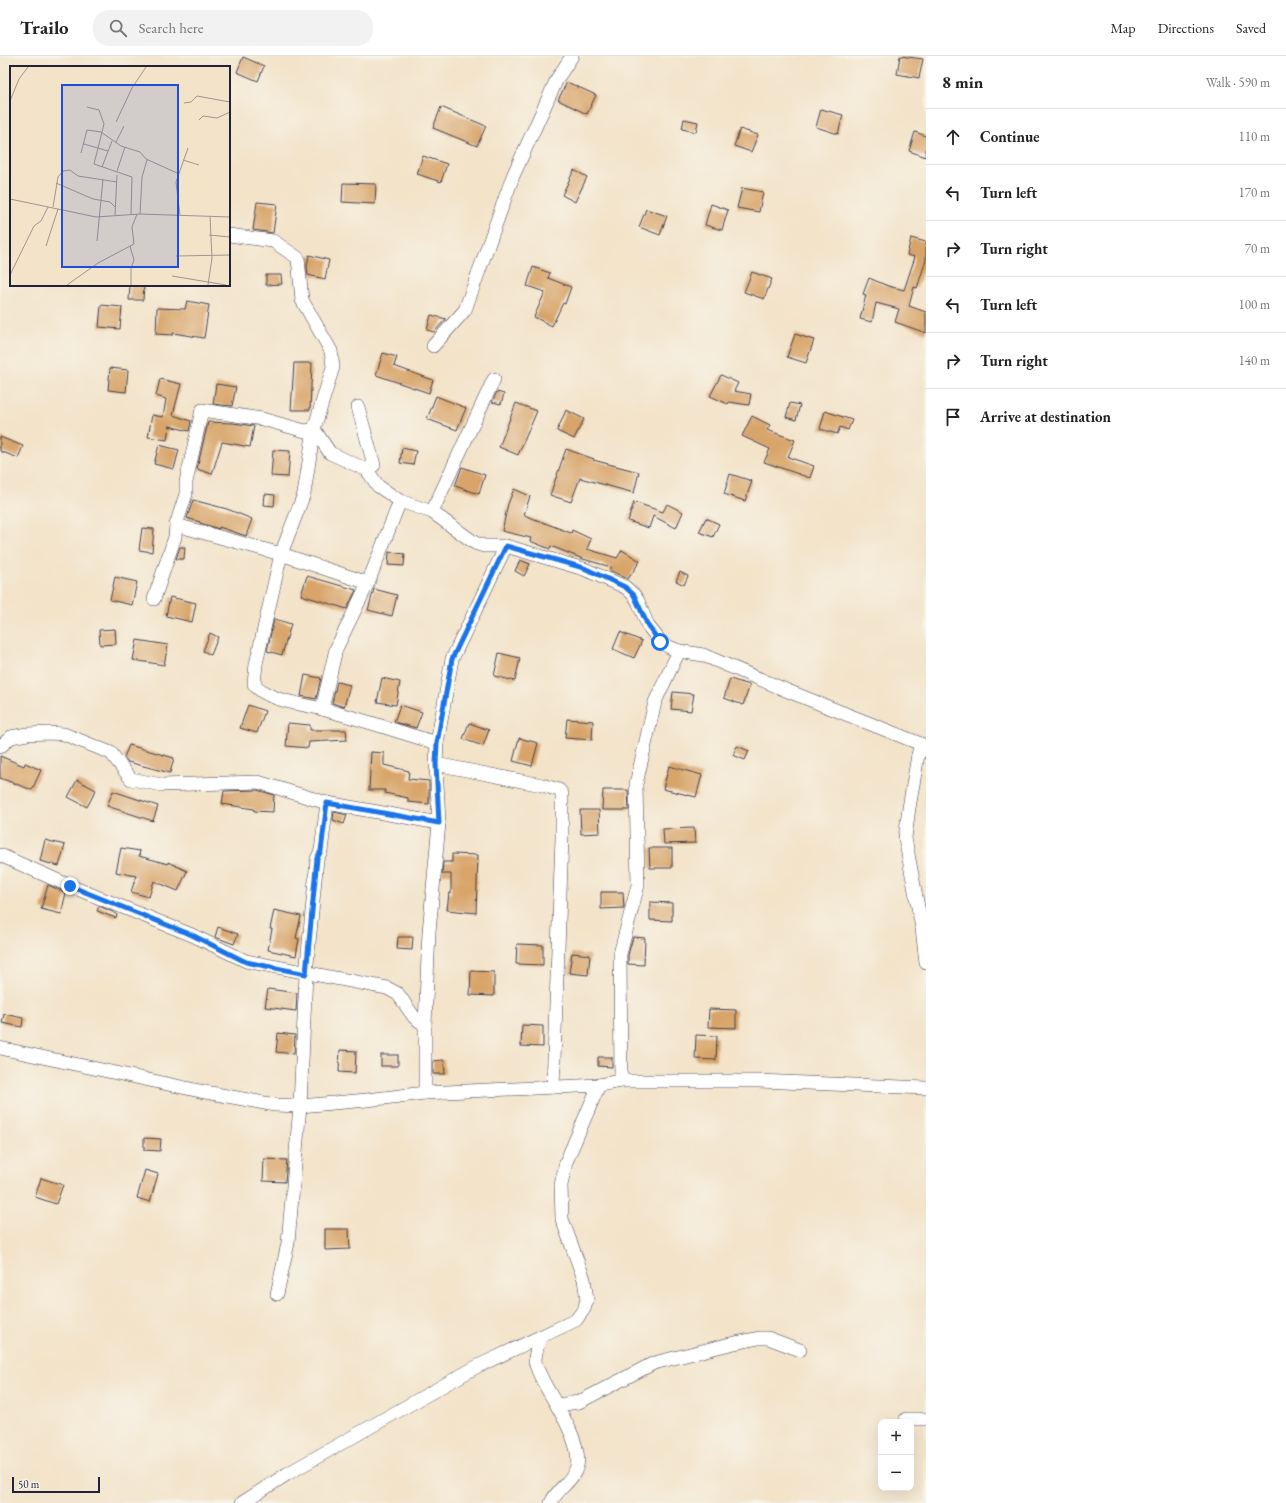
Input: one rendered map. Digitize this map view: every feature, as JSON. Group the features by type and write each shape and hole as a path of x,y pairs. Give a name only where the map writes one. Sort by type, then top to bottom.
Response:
{"street":[{"path":"433,346 465,310 513,176 558,79 572,56"},
{"path":"230,235 273,241 298,258 302,300 331,351 333,367 314,429 304,494 281,554 256,664 254,684 257,688 293,704 322,709 437,743"},
{"path":"432,512 494,379"},
{"path":"358,407 374,465 367,470"},
{"path":"154,599 175,536 176,526 186,494 186,482 202,410 262,419 305,431 314,429"},
{"path":"314,429 330,453 367,470 378,486 400,501 432,512 475,542 484,546 506,546 584,568 625,587 634,595 648,626 660,642 667,646 704,655 788,691 921,744 905,838 922,928 926,963"},
{"path":"322,709 336,649 368,583 400,501"},
{"path":"176,526 281,554 368,583"},
{"path":"425,1093 425,1026 429,932 439,823 436,764 437,743 452,659 506,546"},
{"path":"620,1081 620,954 638,885 636,784 655,702 679,650"},
{"path":"0,747 11,737 49,732 64,734 111,753 131,779 162,785 258,782 327,803 439,823"},
{"path":"918,755 926,740"},
{"path":"436,764 542,785 559,790 562,794 553,1088"},
{"path":"277,1294 288,1243 300,1106 306,974 317,858 321,851 327,803"},
{"path":"0,855 70,886 192,935 246,962 387,988 398,994 414,1017 425,1026"},
{"path":"0,1048 200,1091 275,1105 300,1106 425,1093 553,1088 599,1085 620,1081 759,1082 926,1088"},
{"path":"242,1503 287,1474 476,1367 576,1320 584,1309 587,1300 584,1279 562,1219 561,1185 566,1162 599,1085"},
{"path":"540,1337 535,1361 539,1374 557,1405 577,1451 577,1464 573,1476 551,1501 551,1503"},
{"path":"557,1405 579,1402 654,1363 730,1344 759,1338 768,1338 800,1350"},
{"path":"914,1419 926,1419"}],"building":[{"path":"900,56 923,59 919,78 897,74"},
{"path":"243,57 264,66 258,81 237,72"},
{"path":"567,82 596,95 587,114 558,100"},
{"path":"441,107 486,126 477,146 433,128"},
{"path":"821,109 843,115 838,134 816,127"},
{"path":"684,119 698,122 696,132 682,129"},
{"path":"740,129 758,135 751,152 734,146"},
{"path":"915,132 926,136 926,157 909,151"},
{"path":"423,156 447,164 441,182 417,174"},
{"path":"574,170 587,177 575,202 562,195"},
{"path":"343,183 376,184 375,204 342,202"},
{"path":"742,188 763,192 759,212 737,208"},
{"path":"257,202 277,204 273,233 253,230"},
{"path":"711,204 728,210 722,230 705,225"},
{"path":"646,209 667,216 660,235 639,227"},
{"path":"911,238 926,242 926,260 917,288 914,287 909,306 926,312 926,333 895,322 899,309 876,303 872,322 860,319 866,295 863,294 869,278 888,286 904,290 915,257 907,255"},
{"path":"309,255 329,260 325,279 308,275 307,266"},
{"path":"533,267 550,273 548,278 571,287 565,304 563,303 552,326 534,317 545,292 527,286"},
{"path":"752,272 772,279 764,299 744,292"},
{"path":"266,275 281,275 282,284 266,285"},
{"path":"130,286 144,286 143,300 129,300"},
{"path":"187,301 209,305 204,338 173,333 173,335 156,334 157,308 185,309"},
{"path":"101,305 122,307 120,329 99,327"},
{"path":"431,315 446,319 434,332 427,330"},
{"path":"795,334 814,340 806,363 787,357"},
{"path":"383,353 397,357 394,366 433,380 429,393 376,375"},
{"path":"294,363 312,363 310,410 291,410"},
{"path":"110,368 128,370 126,392 108,390"},
{"path":"721,375 738,383 734,391 751,394 749,405 729,402 728,404 710,396"},
{"path":"160,379 181,384 173,415 191,421 189,431 169,426 167,440 148,437 152,415 163,417 166,399 156,396"},
{"path":"216,384 236,387 232,406 213,404"},
{"path":"497,392 504,394 501,404 492,402"},
{"path":"436,396 466,408 457,430 427,419"},
{"path":"516,403 537,411 518,455 499,447"},
{"path":"790,403 800,405 796,420 786,417"},
{"path":"566,410 584,419 574,439 557,431"},
{"path":"825,411 852,420 848,430 840,427 837,434 820,429"},
{"path":"752,416 770,425 767,430 795,440 788,457 814,466 810,478 764,462 770,449 742,436"},
{"path":"208,422 254,426 250,447 222,442 212,474 197,469"},
{"path":"0,437 23,446 18,458 0,451"},
{"path":"159,445 179,450 174,469 154,464"},
{"path":"402,448 416,451 413,465 400,463"},
{"path":"566,449 594,459 593,460 639,472 634,493 580,478 571,502 550,495"},
{"path":"273,450 290,451 288,477 271,476"},
{"path":"462,467 485,475 479,494 455,486"},
{"path":"730,474 752,481 745,501 724,494"},
{"path":"514,489 530,496 524,515 571,533 572,530 591,539 587,549 617,558 622,550 640,561 628,579 609,570 611,567 583,559 551,546 550,549 530,541 531,538 502,531 508,504"},
{"path":"265,494 275,495 274,506 264,505"},
{"path":"193,500 227,509 252,519 246,536 187,518"},
{"path":"634,502 663,512 667,504 683,512 676,528 653,516 649,528 628,521"},
{"path":"706,518 719,524 713,537 699,532"},
{"path":"142,528 154,529 152,552 139,550"},
{"path":"180,547 185,547 184,559 176,559"},
{"path":"389,552 405,554 404,566 388,565"},
{"path":"520,560 530,564 524,576 515,571"},
{"path":"680,572 688,576 684,585 676,581"},
{"path":"307,576 356,590 347,609 301,595"},
{"path":"115,577 137,582 132,605 110,600"},
{"path":"374,589 397,595 392,616 368,610"},
{"path":"170,597 196,603 192,622 166,616"},
{"path":"274,619 291,624 282,655 267,651"},
{"path":"115,629 116,644 100,645 99,630"},
{"path":"620,632 642,641 634,658 613,649"},
{"path":"210,633 218,637 211,655 203,651"},
{"path":"137,640 168,645 164,665 133,660"},
{"path":"499,653 520,658 515,681 494,676"},
{"path":"305,675 321,678 316,699 301,696"},
{"path":"382,678 400,682 396,705 377,702"},
{"path":"730,679 750,685 743,705 724,698"},
{"path":"337,682 350,685 344,707 332,703"},
{"path":"673,692 694,694 691,711 671,709"},
{"path":"248,705 265,711 257,733 240,728"},
{"path":"400,705 422,712 416,728 394,722"},
{"path":"567,719 593,721 592,740 565,738"},
{"path":"288,723 310,725 310,730 346,730 347,740 309,742 308,748 286,746"},
{"path":"469,723 489,730 483,746 463,739"},
{"path":"519,738 538,743 532,766 513,761"},
{"path":"129,745 174,758 170,773 128,762 124,757"},
{"path":"737,746 749,751 745,760 733,755"},
{"path":"371,752 384,753 384,765 409,771 408,779 429,781 429,804 408,802 408,798 385,793 385,790 369,790"},
{"path":"0,756 24,766 25,763 41,770 32,790 0,778"},
{"path":"669,766 702,775 696,797 663,789"},
{"path":"77,780 96,790 87,807 68,797"},
{"path":"257,790 274,795 273,812 254,811 254,809 222,804 224,791"},
{"path":"603,790 628,790 629,810 602,810"},
{"path":"113,791 158,806 153,821 107,806"},
{"path":"580,810 599,810 600,833 581,834"},
{"path":"334,812 347,815 344,824 333,820"},
{"path":"694,828 695,843 664,844 663,829"},
{"path":"45,840 65,845 59,866 40,861"},
{"path":"121,848 140,851 139,856 168,864 168,862 187,871 178,891 154,881 149,897 131,892 136,876 116,872"},
{"path":"649,848 672,848 672,868 650,868"},
{"path":"452,854 478,855 476,913 447,910 449,893 451,894 451,874 442,874 443,862 452,862"},
{"path":"48,885 66,893 61,914 41,909"},
{"path":"601,892 623,892 624,908 601,909"},
{"path":"650,902 672,903 672,921 650,920"},
{"path":"99,906 117,914 116,918 97,911"},
{"path":"274,910 301,916 296,938 299,939 296,956 268,950"},
{"path":"218,927 238,934 234,944 215,937"},
{"path":"398,937 413,937 412,950 397,949"},
{"path":"633,937 645,938 644,965 628,964 628,955"},
{"path":"517,944 543,945 543,965 516,964"},
{"path":"572,953 590,955 588,975 569,973"},
{"path":"471,971 494,972 494,996 470,995"},
{"path":"268,989 297,993 296,1011 265,1007"},
{"path":"709,1009 736,1010 736,1028 708,1027"},
{"path":"4,1014 23,1018 22,1027 2,1023"},
{"path":"522,1025 543,1026 543,1047 521,1046"},
{"path":"278,1033 295,1035 294,1054 276,1052"},
{"path":"696,1035 717,1036 716,1060 695,1059"},
{"path":"340,1050 356,1051 355,1073 339,1072"},
{"path":"381,1055 398,1055 398,1066 381,1066"},
{"path":"598,1057 612,1057 612,1067 598,1066"},
{"path":"444,1060 445,1074 433,1074 433,1061"},
{"path":"144,1138 161,1139 160,1151 144,1150"},
{"path":"264,1159 287,1160 285,1182 263,1181"},
{"path":"145,1170 158,1174 150,1202 137,1198"},
{"path":"41,1178 63,1185 56,1204 35,1197"},
{"path":"325,1229 349,1229 350,1249 325,1250"}],"route":[{"path":"70,886 192,935 246,962 306,974 317,858 321,851 327,803 439,823 436,764 437,743 452,659 506,546 584,568 625,587 638,601 648,626 660,642"}]}
